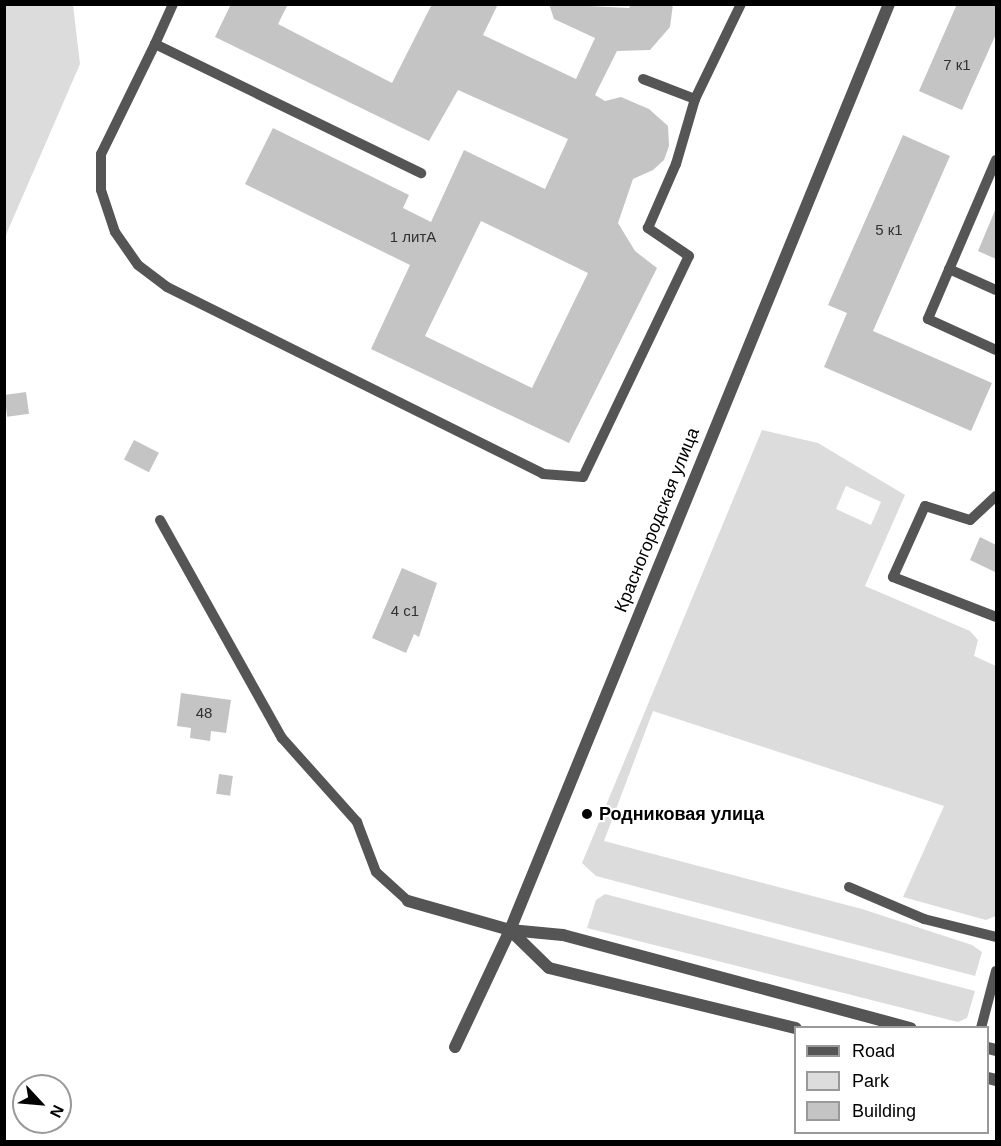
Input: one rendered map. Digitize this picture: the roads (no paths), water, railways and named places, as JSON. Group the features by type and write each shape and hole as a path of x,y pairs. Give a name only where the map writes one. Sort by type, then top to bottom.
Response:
{"street":[{"name":"Красногородская улица","path":"455,1047 510,930 889,4"},
{"path":"408,901 510,930 563,935 904,1026"},
{"path":"510,930 549,968 794,1028"}],"lane":[{"path":"173,4 101,154 101,190 115,231 138,265 167,286 543,474 583,477 689,256 648,228 676,164 695,99 741,4"},
{"path":"155,44 421,173"},
{"path":"643,79 695,99"},
{"path":"996,160 928,319 996,350"},
{"path":"949,269 996,290"},
{"path":"996,496 970,520 925,506 893,578 996,617"},
{"path":"160,520 282,738 357,822 376,872 408,901"},
{"path":"849,887 924,919 996,938"},
{"path":"982,1026 996,971"}],"place":[{"name":"Родниковая улица","path":"587,814"}]}
